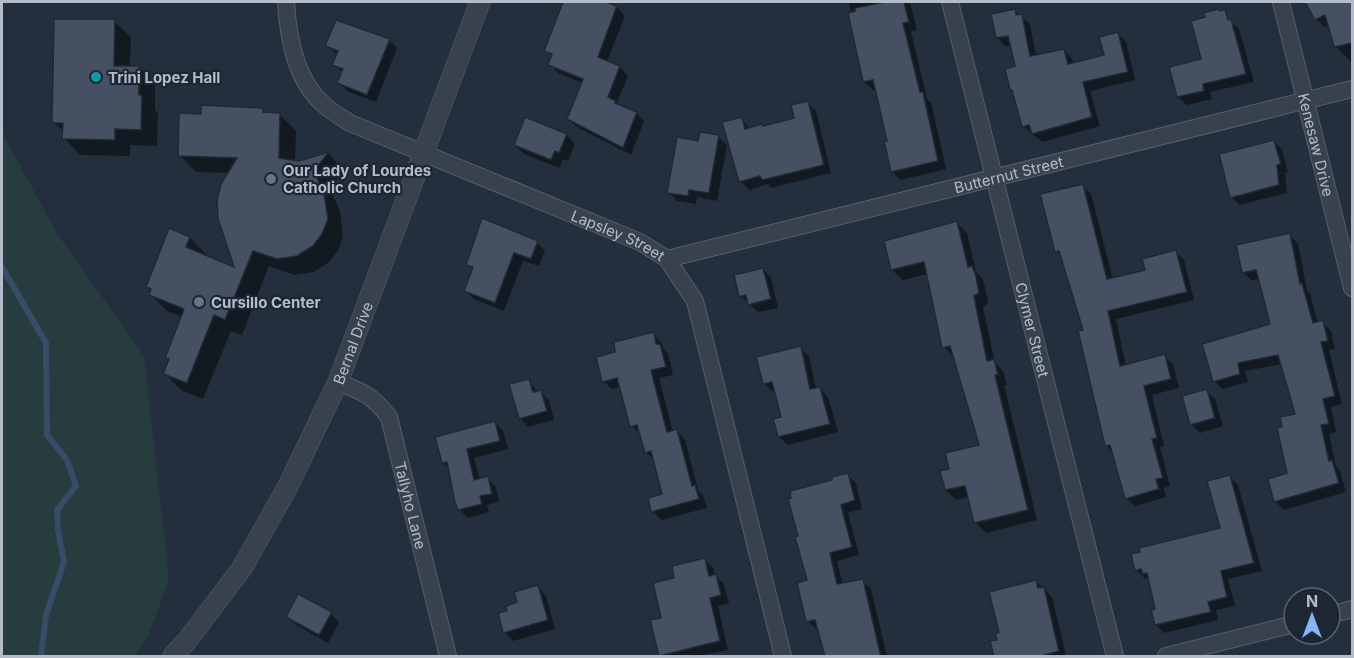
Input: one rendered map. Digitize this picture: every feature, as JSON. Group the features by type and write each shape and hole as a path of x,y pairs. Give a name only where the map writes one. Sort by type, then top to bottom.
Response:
{"street":[{"name":"Lapsley Street","path":"286,2 287,24 293,53 305,81 322,104 350,123 640,242 667,259 695,302 783,657"},
{"name":"Bernal Drive","path":"173,657 242,568 288,488 338,382 480,2"},
{"name":"Clymer Street","path":"950,2 1115,657"},
{"name":"Kenesaw Drive","path":"1281,2 1353,288"},
{"name":"Butternut Street","path":"667,259 994,176 1353,89"},
{"name":"Tallyho Lane","path":"338,382 362,391 377,401 389,417 448,657"},
{"path":"1166,657 1282,627"}],"green space":[{"path":"2,132 56,232 144,356 169,579 148,636 134,656 2,656"}],"building":[{"path":"563,2 606,2 617,6 598,57 620,66 608,97 616,101 615,103 637,112 623,148 567,119 583,79 548,65 552,54 544,51"},
{"path":"885,2 904,2 909,22 903,23 920,92 923,92 938,161 891,172 884,141 887,141 873,80 863,82 848,13 855,11 855,8"},
{"path":"1305,2 1353,2 1353,43 1334,47 1325,15 1315,20"},
{"path":"1015,9 1016,15 1022,14 1030,56 1064,49 1068,64 1104,55 1099,37 1118,32 1128,72 1083,82 1092,117 1032,134 1029,125 1022,127 1005,69 1015,66 1008,36 996,38 991,14"},
{"path":"1219,9 1220,11 1225,9 1228,20 1231,19 1246,74 1203,84 1204,91 1177,97 1169,67 1201,59 1191,21 1205,17 1203,13"},
{"name":"Trini Lopez Hall","path":"54,19 115,19 114,66 139,66 139,95 142,95 141,130 115,129 115,140 62,139 63,123 52,123"},
{"path":"336,20 390,39 367,95 337,83 343,69 332,65 338,51 325,46"},
{"path":"808,101 824,165 762,180 760,176 739,182 722,122 742,117 745,129 762,124 763,126 794,118 791,105"},
{"name":"Our Lady of Lourdes Catholic Church","path":"201,105 263,108 263,112 280,113 279,158 299,161 329,152 314,171 324,193 328,219 322,234 313,246 297,256 277,259 253,251 225,320 214,315 187,383 163,374 169,359 165,358 184,309 149,295 151,289 146,287 169,228 190,237 186,247 234,267 218,219 217,200 221,184 237,158 178,156 179,113 201,114"},
{"path":"525,117 567,134 559,153 555,151 551,160 514,145"},
{"path":"700,132 719,135 709,193 689,190 688,196 667,193 677,137 698,141"},
{"path":"1274,140 1281,164 1277,165 1279,185 1230,198 1219,154"},
{"path":"1083,184 1107,279 1145,270 1142,259 1176,250 1187,292 1108,311 1120,366 1165,354 1171,379 1144,386 1157,438 1152,439 1163,478 1156,479 1159,489 1125,499 1110,445 1105,446 1078,331 1083,330 1059,251 1055,252 1040,194"},
{"path":"482,218 538,241 531,259 514,253 495,303 464,291 473,267 466,265"},
{"path":"957,221 968,267 972,266 976,276 979,293 974,296 987,361 994,359 998,375 995,375 1028,510 974,523 965,486 945,490 940,471 949,469 945,453 979,445 950,346 942,348 924,262 891,270 884,241"},
{"path":"1290,233 1300,284 1302,283 1313,323 1323,320 1328,341 1321,342 1335,396 1323,399 1329,424 1321,425 1329,461 1332,460 1339,483 1274,502 1268,479 1287,473 1277,428 1282,427 1280,417 1295,414 1278,355 1238,363 1240,374 1213,382 1202,344 1270,324 1256,270 1242,273 1236,245"},
{"path":"763,268 771,299 748,305 746,295 739,297 734,275"},
{"path":"654,332 656,344 660,344 666,367 651,370 667,432 677,429 692,486 695,485 699,499 651,512 648,498 662,494 651,451 645,453 637,425 630,427 617,378 602,382 596,357 615,352 614,342"},
{"path":"801,346 810,389 820,387 830,424 778,437 773,419 781,417 772,382 763,384 756,357"},
{"path":"529,379 533,392 541,390 547,411 519,419 509,384"},
{"path":"1207,389 1215,418 1190,425 1182,396"},
{"path":"495,421 500,441 467,449 474,480 488,476 492,494 480,496 482,504 458,510 447,462 442,463 435,437"},
{"path":"848,473 855,500 841,505 852,547 830,553 837,584 863,579 881,657 825,657 815,620 806,622 797,583 807,580 795,537 798,536 788,499 791,498 790,491 832,480 832,477"},
{"path":"1230,475 1254,563 1221,571 1227,597 1208,602 1211,612 1155,625 1151,610 1155,609 1147,573 1143,574 1141,569 1135,571 1131,554 1140,552 1139,548 1220,528 1207,481"},
{"path":"705,558 709,576 716,574 721,595 710,598 720,641 659,656 650,620 661,618 653,583 674,578 672,566"},
{"path":"1036,580 1038,588 1044,587 1059,651 1038,657 994,657 990,641 997,640 995,634 999,632 989,592"},
{"path":"538,585 548,620 503,633 498,613 507,611 506,606 517,602 514,592"},
{"path":"298,594 332,612 319,635 286,617"}],"waterway":[{"path":"2,267 46,343 47,435 67,460 76,486 57,510 64,562 46,615 41,656"}],"place":[{"name":"Trini Lopez Hall","path":"96,77"},
{"name":"Our Lady of Lourdes Catholic Church","path":"271,179"},
{"name":"Cursillo Center","path":"199,302"}]}
